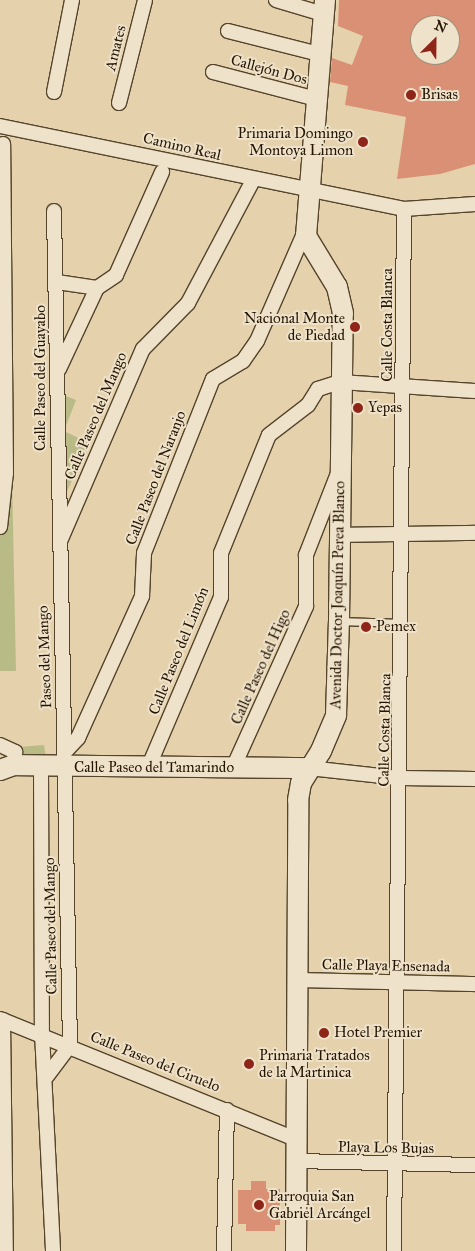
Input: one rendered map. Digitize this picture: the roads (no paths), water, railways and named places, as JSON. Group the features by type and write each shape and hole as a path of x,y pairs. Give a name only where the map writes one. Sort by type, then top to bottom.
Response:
{"main road":[{"name":"Avenida Doctor Joaquín Perea Blanco","path":"296,1251 295,980 298,800 309,768 322,752 336,715 341,535 341,301 309,243 306,229 324,7"},
{"name":"Calle Paseo del Tamarindo","path":"7,768 41,768 64,760 148,768 309,768"}],"street":[{"path":"54,92 72,0"},
{"name":"Amates","path":"119,103 145,0"},
{"path":"276,0 324,7"},
{"path":"228,32 319,54"},
{"name":"Callejón Dos","path":"213,72 317,99"},
{"name":"Camino Real","path":"0,126 253,180 308,189 404,209 475,204"},
{"path":"0,527 4,144"},
{"path":"57,372 97,288 116,275 162,172"},
{"name":"Calle Paseo del Mango","path":"58,544 143,349 188,303 253,180"},
{"name":"Calle Costa Blanca","path":"394,1251 404,532 404,209"},
{"name":"Calle Paseo del Guayabo","path":"54,211 57,282 58,544"},
{"name":"Calle Paseo del Naranjo","path":"64,760 78,738 142,596 144,553 213,379 243,361 257,341 306,229"},
{"path":"57,282 97,288"},
{"path":"340,382 405,388 475,390"},
{"name":"Calle Paseo del Limón","path":"148,768 221,597 221,553 266,441 318,389 340,382"},
{"name":"Calle Paseo del Higo","path":"233,768 306,606 306,555 342,464"},
{"path":"341,535 404,532 475,533"},
{"name":"Paseo del Mango","path":"58,544 64,760"},
{"path":"0,745 15,752 7,768"},
{"name":"Calle Paseo del Mango","path":"64,760 70,1045"},
{"name":"Calle Paseo del Mango","path":"41,768 42,1033 47,1076 53,1251"},
{"path":"309,768 400,778 475,779"},
{"name":"Calle Playa Ensenada","path":"295,980 475,984"},
{"path":"2,1020 2,1209 6,1251"},
{"name":"Calle Paseo del Ciruelo","path":"2,1020 42,1033 296,1140"},
{"path":"47,1076 70,1045"},
{"path":"224,1251 228,1110"},
{"name":"Playa Los Bujas","path":"296,1161 395,1166 475,1165"}],"lane":[{"path":"339,621 402,623"}],"place":[{"name":"Brisas","path":"411,95"},
{"name":"Primaria Domingo Montoya Limon","path":"363,142"},
{"name":"Nacional Monte de Piedad","path":"355,327"},
{"name":"Yepas","path":"358,408"},
{"name":"Pemex","path":"366,627"},
{"name":"Hotel Premier","path":"324,1033"},
{"name":"Primaria Tratados de la Martinica","path":"249,1064"},
{"name":"Parroquia San Gabriel Arcángel","path":"259,1205"}]}
